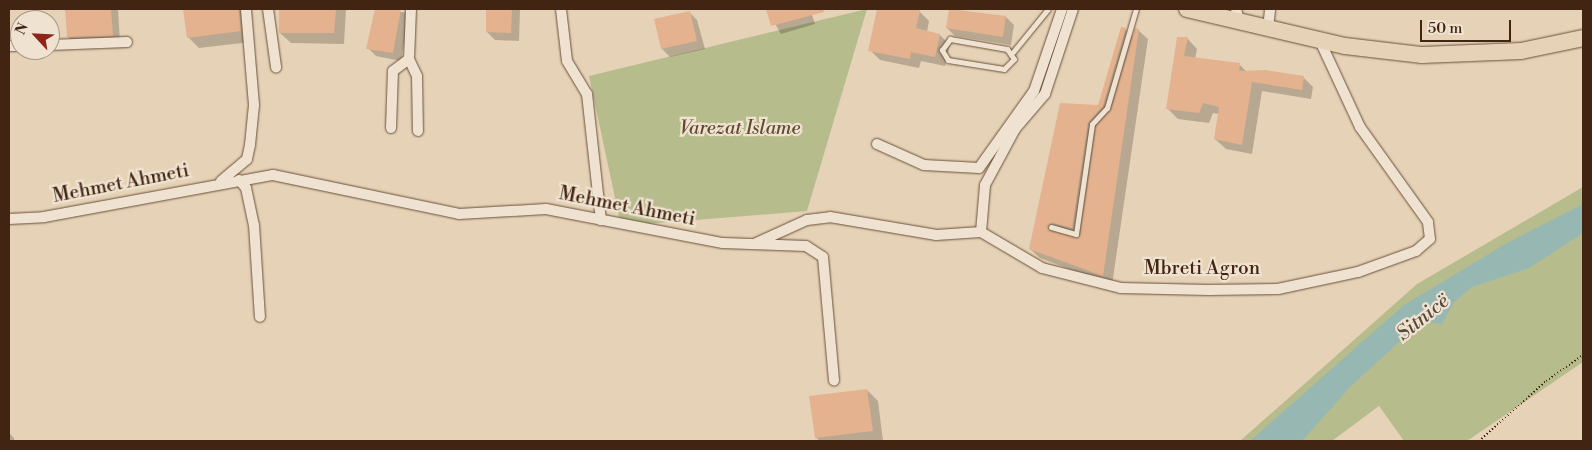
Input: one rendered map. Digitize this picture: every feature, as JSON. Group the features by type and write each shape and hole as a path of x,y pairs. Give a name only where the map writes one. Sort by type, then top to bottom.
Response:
{"main road":[{"path":"1187,9 1238,13 1268,28 1320,41 1387,52 1467,55 1583,38"}],"street":[{"path":"221,181 242,164 250,145 254,105 246,9"},
{"path":"268,9 276,67"},
{"path":"411,9 409,59 417,76 418,131"},
{"path":"561,9 567,60 587,94 601,220"},
{"path":"877,144 924,165 980,168 1034,91 1062,9"},
{"path":"752,244 807,220 830,217 936,235 981,232 985,185 1015,129 1045,94 1072,9"},
{"path":"1268,28 1270,9"},
{"name":"Mbreti Agron","path":"981,232 1042,268 1122,288 1278,289 1358,272 1424,247 1431,235 1428,222 1360,126 1320,41"},
{"path":"60,45 127,42"},
{"path":"392,128 393,72 409,59"},
{"name":"Mehmet Ahmeti","path":"9,219 44,217 221,181 273,175 459,214 546,209 601,220 752,244 806,246 821,253 834,381"},
{"path":"240,180 246,188 254,225 260,317"}],"lane":[{"path":"1013,52 950,39 942,50 948,60 1004,69 1011,65 1013,52 1048,9"},
{"path":"1051,228 1076,234 1092,124 1107,108 1136,9"}],"path":[{"path":"1479,441 1546,381 1583,355"}],"green space":[{"name":"Varezat Islame","path":"867,9 807,211 621,226 589,76"},
{"path":"1583,187 1583,362 1467,441 1404,441 1379,406 1332,441 1240,441 1417,284"}],"water":[{"name":"Sitnicë","path":"1583,204 1583,233 1529,268 1472,287 1454,302 1442,324 1422,321 1351,386 1302,441 1250,441 1404,305 1507,243"}],"building":[{"path":"65,9 111,9 113,36 67,37"},
{"path":"183,9 239,9 241,31 187,38"},
{"path":"279,9 336,9 334,33 279,33"},
{"path":"375,9 401,9 393,53 366,49"},
{"path":"486,9 512,9 511,33 486,32"},
{"path":"766,9 823,9 824,12 771,26"},
{"path":"877,9 920,10 916,28 940,34 935,57 911,52 910,59 868,51"},
{"path":"949,9 1006,16 1003,37 946,28"},
{"path":"690,11 697,41 661,49 654,19"},
{"path":"1121,27 1126,28 1103,106 1088,123 1072,228 1052,223 1047,226 1050,231 1080,236 1096,126 1111,110 1135,28 1139,29 1103,276 1029,249 1060,103 1098,105"},
{"path":"1177,37 1188,37 1184,56 1240,63 1239,71 1266,70 1304,76 1302,90 1252,82 1242,145 1214,139 1219,107 1203,103 1199,113 1166,109"},
{"path":"867,389 873,431 815,438 809,396"}]}
